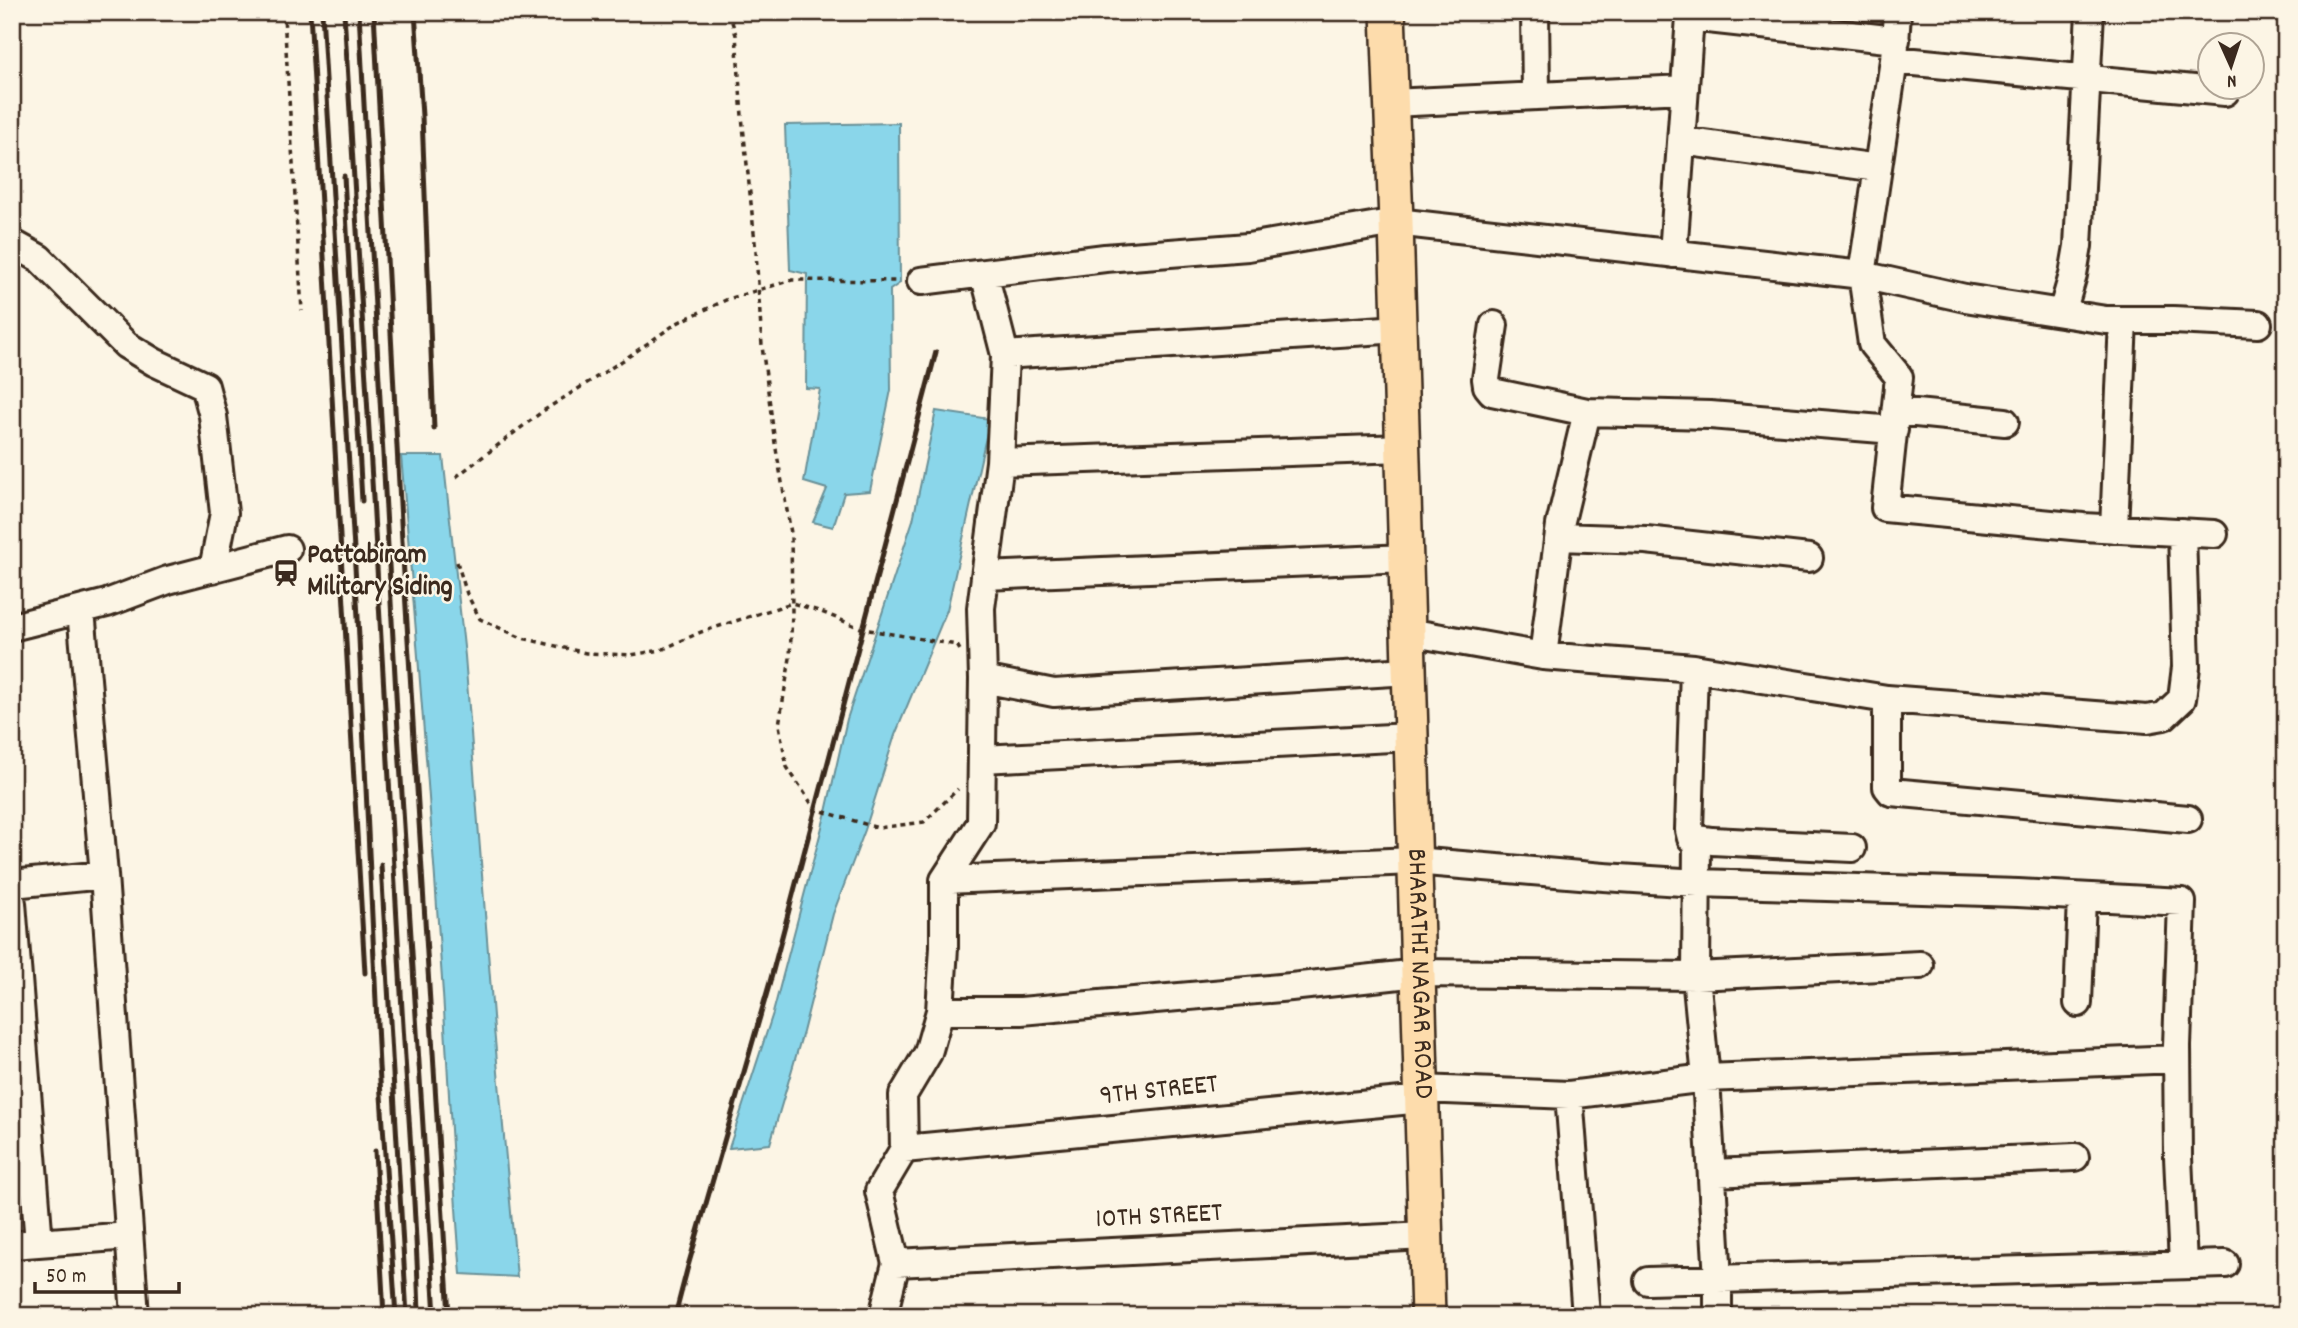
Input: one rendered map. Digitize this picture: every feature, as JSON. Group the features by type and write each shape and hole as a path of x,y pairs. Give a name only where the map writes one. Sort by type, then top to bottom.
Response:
{"main road":[{"name":"BHARATHI NAGAR ROAD","path":"1388,12 1400,328 1428,1316"}],"street":[{"path":"1535,12 1536,96"},
{"path":"1897,12 1895,50 1862,275 1872,344 1899,377 1885,508 2114,529 2214,534"},
{"path":"2062,313 2078,246 2090,12"},
{"path":"1673,254 1690,17 2086,78 2196,89"},
{"path":"1391,103 1685,89"},
{"path":"1682,141 1878,169"},
{"path":"921,281 1105,258 1248,247 1396,222 1862,275 1965,298 2106,320 2258,324"},
{"path":"12,243 38,258 126,345 154,362 205,386 213,416 224,513 213,569"},
{"path":"883,1316 895,1263 879,1191 904,1149 903,1095 928,1053 940,1011 944,880 981,823 981,608 1000,462 1005,355 984,273"},
{"path":"2114,529 2123,320"},
{"path":"1494,326 1486,379 1487,386 1492,391 1587,412 2005,422"},
{"path":"1005,355 1400,328"},
{"path":"1544,656 1559,537 1587,412"},
{"path":"1000,462 1403,449"},
{"path":"1408,632 1544,656 1694,668 1887,699 2147,719 2164,716 2182,699 2186,667 2182,532"},
{"path":"1559,537 1646,540 1809,558"},
{"path":"12,627 107,603 168,580 287,549"},
{"path":"985,576 1406,558"},
{"path":"81,610 104,875 135,1316"},
{"path":"1694,668 1689,830 1691,838 1852,848"},
{"path":"983,679 1054,693 1409,671"},
{"path":"1887,699 1887,786 1891,792 2188,819"},
{"path":"982,758 1411,737"},
{"path":"1697,840 1696,976 1706,1078 1718,1316"},
{"path":"944,880 1414,861 1698,883 2182,902 2177,1059 2183,1265"},
{"path":"12,884 104,875"},
{"path":"2078,1003 2082,897"},
{"path":"12,902 18,1054 39,1243"},
{"path":"940,1011 1021,1011 1418,973 1696,976 1920,965"},
{"name":"9TH STREET","path":"904,1149 1422,1094 1569,1095 1706,1078 2177,1059"},
{"path":"1569,1095 1586,1316"},
{"path":"1712,1173 2075,1157"},
{"path":"12,1245 129,1236"},
{"name":"10TH STREET","path":"895,1263 1426,1236"},
{"path":"1648,1281 2225,1264"}],"path":[{"path":"281,12 284,16 302,311"},
{"path":"729,12 736,35 764,360 791,533 790,658 779,725 787,767 816,809 878,828 924,822 958,788"},
{"path":"456,477 543,411 677,323 728,299 792,280 921,281"},
{"path":"457,562 467,594 480,618 522,638 586,653 631,655 661,650 701,632 792,603 863,629 957,645 983,679"}],"water":[{"path":"899,123 900,283 890,290 891,390 870,491 844,493 833,527 813,522 827,489 804,482 820,389 806,388 807,274 790,270 785,125"},
{"path":"936,411 990,419 947,610 895,735 865,830 833,914 803,1032 770,1144 729,1148 773,1013 826,812 847,719 913,520"},
{"path":"401,456 443,456 465,656 494,1029 517,1277 461,1274 434,860"}],"railway":[{"path":"310,12 365,973"},
{"path":"322,12 358,617 379,1066 396,1316"},
{"path":"344,12 419,1316"},
{"path":"359,12 398,731 435,1316"},
{"path":"374,12 402,541 449,1316"},
{"path":"415,12 422,116 434,429"},
{"path":"344,176 362,501"},
{"path":"675,1316 770,982 936,352"},
{"path":"381,865 407,1316"},
{"path":"375,1151 384,1316"}],"place":[{"name":"Pattabiram Military Siding","path":"286,573"}]}
